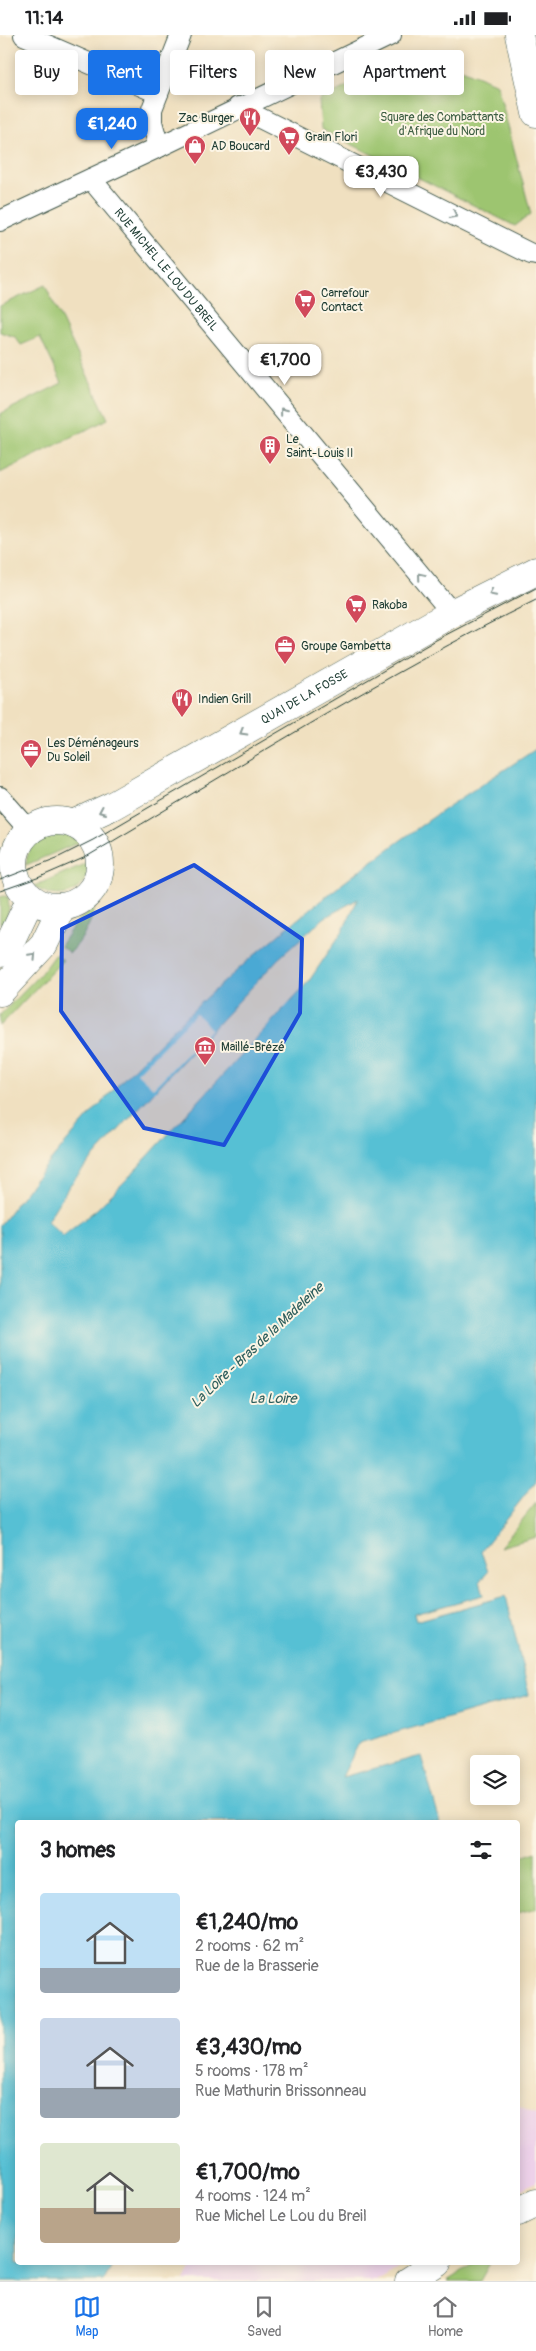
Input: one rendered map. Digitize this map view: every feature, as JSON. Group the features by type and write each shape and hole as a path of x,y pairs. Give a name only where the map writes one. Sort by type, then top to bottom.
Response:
{"main road":[{"path":"519,35 536,113"},
{"name":"QUAI DE LA FOSSE","path":"73,824 112,806 452,613 536,571"},
{"path":"52,821 73,824 89,834 96,845 100,857 100,872 89,894 75,904 62,907 42,905 22,890 16,877 14,864 15,844 42,824 52,821"},
{"path":"0,953 10,942 31,898"},
{"path":"0,992 44,944 62,907"},
{"path":"520,2212 536,2203"},
{"path":"408,2281 434,2265"}],"street":[{"path":"24,35 88,63"},
{"path":"160,88 181,35"},
{"path":"0,221 160,147 238,107 390,35"},
{"path":"157,95 152,109 152,122 160,147"},
{"path":"238,107 536,255"},
{"name":"RUE MICHEL LE LOU DU BREIL","path":"91,179 452,613"},
{"path":"0,797 15,844"}],"highlighted area":[{"path":"194,865 302,939 300,1013 224,1145 144,1128 61,1011 62,929"}],"shaded area":[{"path":"520,2106 536,2114 536,2182 520,2190"},
{"path":"193,2265 402,2265 376,2281 185,2281"}],"green space":[{"name":"Square des Combattants d'Afrique du Nord","path":"464,70 497,84 531,214 515,226 321,129 319,100 334,95 334,93 344,88 344,95 464,95"},
{"path":"45,285 108,419 0,473 0,414 62,383 40,337 21,345 15,337 0,332 0,306"},
{"path":"54,832 64,833 80,842 26,865 28,853 34,844"},
{"path":"89,862 83,882 70,893 62,895 53,894 34,886"},
{"path":"0,897 8,897 9,908 6,923 0,923"},
{"path":"95,907 85,931 70,953 60,946 76,922"},
{"path":"55,954 63,960 0,1026 0,1015 41,973"},
{"path":"536,1503 536,1537 500,1547"},
{"path":"536,1852 536,1908 520,1912 520,1857"},
{"path":"473,2265 489,2265 480,2281 447,2281"}],"water":[{"name":"La Loire","path":"536,749 536,1481 481,1551 488,1572 480,1581 484,1595 414,1614 416,1621 506,1596 529,1695 359,1743 342,1777 421,1756 439,1820 15,1820 15,2265 112,2265 104,2281 0,2281 0,1225 94,1111 198,1005 311,909 369,863 442,811","holes":["358,899 342,932 309,981 127,1179 97,1209 63,1236 47,1221 69,1186 99,1151 278,959 324,918"]}],"pier":[{"path":"196,1014 211,1029 153,1088 137,1073"}],"tram line":[{"path":"0,880 57,858 93,840 436,640 536,588"},
{"path":"0,891 40,877 86,857 308,724 421,660 536,600"}],"place":[{"name":"Zac Burger","path":"250,137"},
{"name":"Grain Flori","path":"289,156"},
{"name":"AD Boucard","path":"195,165"},
{"name":"Carrefour Contact","path":"305,319"},
{"name":"Le Saint-Louis II","path":"270,465"},
{"name":"Rakoba","path":"356,624"},
{"name":"Groupe Gambetta","path":"285,665"},
{"name":"Indien Grill","path":"182,718"},
{"name":"Les Déménageurs Du Soleil","path":"31,769"},
{"name":"Maillé-Brézé","path":"205,1066"}],"water label":[{"name":"La Loire - Bras de la Madeleine","path":"257,1345"}]}
